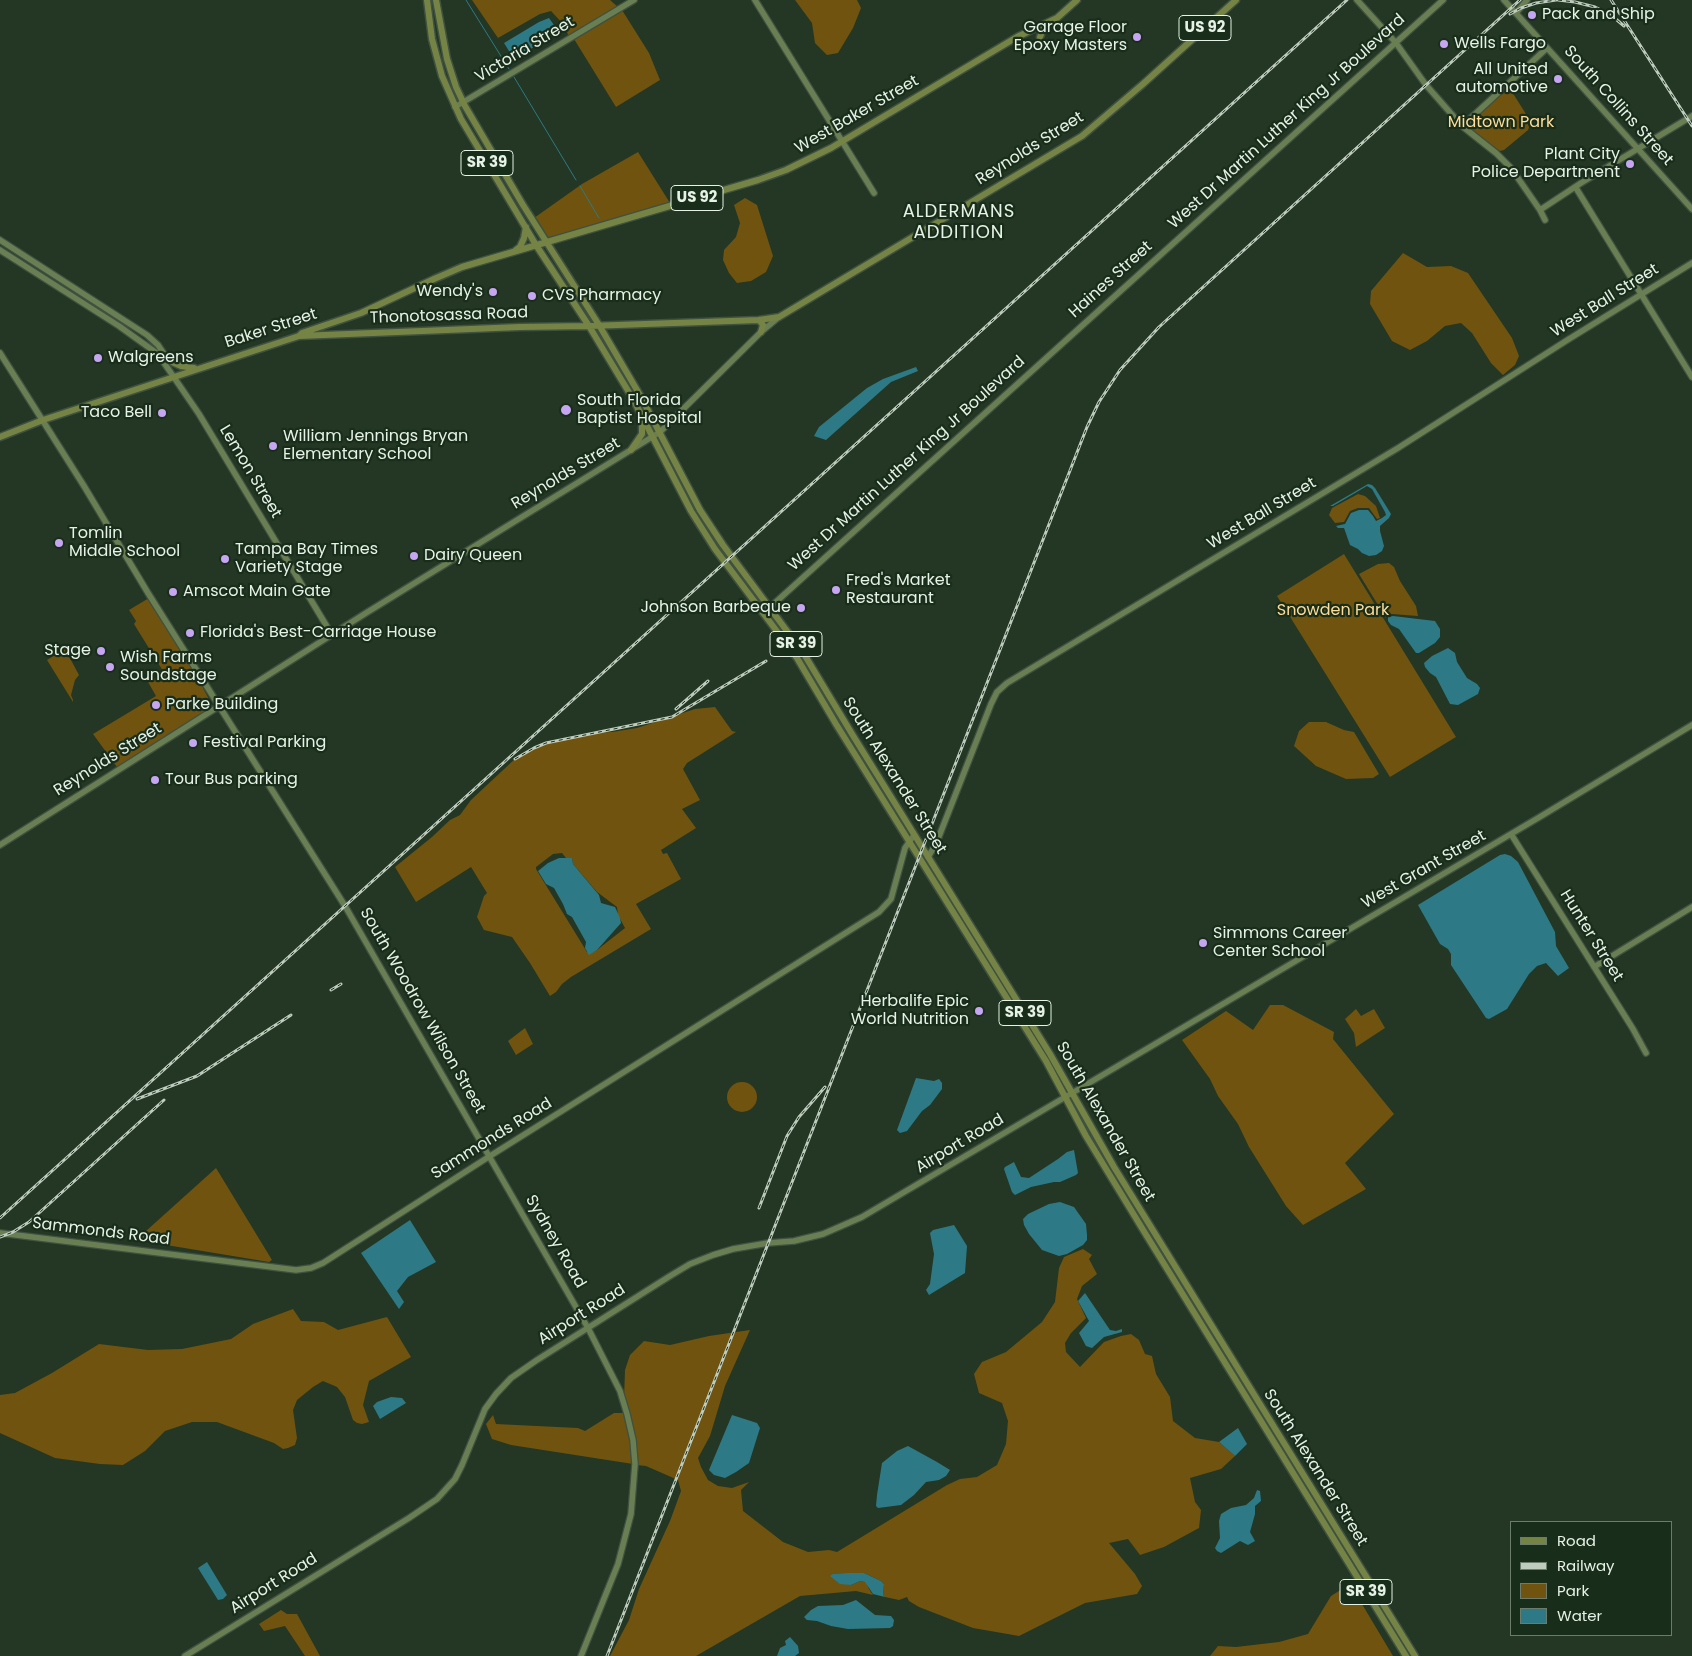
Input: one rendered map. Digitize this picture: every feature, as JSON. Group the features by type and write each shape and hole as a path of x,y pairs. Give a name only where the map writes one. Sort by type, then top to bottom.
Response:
{"main road":[{"name":"SR 39","path":"427,0 432,39 442,76 467,131 536,245 589,326 653,437"},
{"name":"SR 39","path":"436,0 447,59 464,102 477,127 599,325 660,432"},
{"name":"West Baker Street","path":"547,242 773,175 802,163 843,142 1017,37 1057,18 1077,0"},
{"name":"Reynolds Street","path":"779,317 1082,136 1236,0"},
{"name":"US 92","path":"1040,37 1042,32 1057,18"},
{"path":"516,250 520,247 524,238 526,226"},
{"name":"Baker Street","path":"0,437 43,420 299,336 302,332 368,311 448,273 516,250 547,242"},
{"name":"Thonotosassa Road","path":"299,336 759,320 779,317"},
{"path":"759,320 763,325 761,332"},
{"path":"167,357 172,362 181,366 198,368"},
{"path":"631,450 642,434 640,412"},
{"name":"South Alexander Street","path":"660,432 691,495 711,528 804,654 975,932 1036,1039 1065,1098 1145,1233 1406,1656"},
{"name":"South Alexander Street","path":"653,437 683,498 699,525 797,658 998,984 1071,1094 1415,1656"},
{"path":"968,936 975,932"},
{"path":"998,984 1004,980"},
{"path":"1145,1233 1152,1229"}],"street":[{"name":"Victoria Street","path":"455,107 634,0"},
{"path":"756,0 874,193"},
{"path":"1357,0 1396,43 1426,85 1462,126 1496,153 1510,168 1545,220"},
{"name":"West Dr Martin Luther King Jr Boulevard","path":"1171,245 1443,0"},
{"name":"South Collins Street","path":"1504,0 1692,209"},
{"path":"1516,13 1527,0"},
{"path":"1462,126 1547,48"},
{"path":"1540,210 1692,116"},
{"path":"1576,188 1692,377"},
{"path":"0,240 123,319 156,343 167,357 174,376"},
{"name":"Haines Street","path":"1069,336 1171,245"},
{"path":"0,250 139,340 158,354 174,376"},
{"name":"West Ball Street","path":"928,858 936,844 991,704 997,692 1007,682 1166,589 1242,540 1323,494 1692,263"},
{"name":"Reynolds Street","path":"0,845 332,634 653,437 761,332 779,317"},
{"name":"West Dr Martin Luther King Jr Boulevard","path":"764,612 1069,336"},
{"path":"139,340 156,343"},
{"path":"156,343 158,354"},
{"name":"South Woodrow Wilson Street","path":"0,353 345,906 490,1156"},
{"name":"Lemon Street","path":"174,376 332,634"},
{"name":"West Grant Street","path":"1065,1098 1692,725"},
{"name":"Hunter Street","path":"1511,834 1646,1053"},
{"name":"Sammonds Road","path":"0,1234 296,1270 311,1268 324,1263 490,1156 879,912 891,899 905,848 914,835"},
{"path":"1594,967 1692,907"},
{"name":"Airport Road","path":"185,1656 409,1518 436,1499 458,1472 485,1409 511,1378 537,1360 690,1264 733,1249 794,1241 823,1234 856,1221 1065,1098"},
{"name":"Sydney Road","path":"490,1156 588,1328 620,1391 629,1423 635,1464 631,1514 617,1565 581,1656"}],"green space":[{"path":"472,0 610,0 618,7 569,37 564,25 551,11 540,14 498,38"},
{"path":"795,0 857,0 861,8 853,28 838,53 827,55 815,43 812,23"},
{"path":"622,10 649,53 660,80 616,107 574,39"},
{"name":"Midtown Park","path":"1507,89 1514,95 1531,122 1528,130 1504,150 1500,151 1472,131 1470,121"},
{"path":"638,152 670,203 548,239 534,218 582,184"},
{"path":"745,198 757,205 773,256 766,272 751,281 737,283 729,273 723,260 724,250 736,237 740,223 734,205"},
{"path":"1403,253 1427,267 1451,266 1468,273 1512,338 1519,356 1515,365 1503,375 1491,363 1472,333 1461,323 1445,326 1427,341 1410,350 1392,341 1370,304 1371,291"},
{"path":"1358,494 1365,496 1376,506 1380,518 1377,519 1369,508 1358,508 1350,511 1344,522 1335,523 1329,515 1332,508"},
{"name":"Snowden Park","path":"1344,554 1456,737 1390,777 1277,596"},
{"path":"1389,563 1394,567 1400,581 1416,606 1418,616 1392,614 1386,615 1386,618 1359,574 1378,564"},
{"path":"149,598 189,661 213,707 117,767 93,734 156,696 148,682 162,674 163,671 134,624 136,621 129,610"},
{"path":"65,649 79,675 75,680 71,695 73,702 47,660"},
{"path":"715,707 732,731 736,732 687,763 683,769 700,800 682,809 696,828 661,850 663,854 667,853 681,879 636,904 651,929 571,977 550,996 512,937 484,930 477,917 484,896 487,893 471,867 416,902 395,867 450,820 460,815 471,800 517,757 545,742 591,733 637,728 695,709","holes":["562,853 566,858 572,858 573,864 597,892 617,907 618,915 625,928 593,952 587,952 536,869 553,854"]},
{"path":"1309,722 1326,722 1354,732 1379,774 1373,778 1346,779 1316,766 1294,746 1299,731"},
{"path":"1270,1005 1283,1005 1334,1032 1333,1039 1394,1114 1345,1163 1366,1189 1303,1225 1286,1206 1249,1147 1238,1124 1218,1096 1210,1079 1182,1040 1226,1011 1253,1030"},
{"path":"1356,1009 1361,1016 1374,1009 1385,1028 1356,1047 1354,1033 1345,1019"},
{"path":"525,1028 533,1044 516,1055 508,1041"},
{"path":"742,1082 753,1086 757,1097 753,1108 742,1112 731,1108 727,1097 731,1086"},
{"path":"216,1168 272,1260 269,1262 136,1240"},
{"path":"1083,1249 1092,1255 1089,1259 1097,1274 1082,1286 1077,1299 1086,1318 1071,1333 1065,1343 1066,1352 1080,1367 1104,1342 1131,1334 1139,1340 1145,1354 1152,1356 1156,1374 1170,1397 1173,1421 1195,1438 1219,1442 1235,1456 1221,1469 1190,1478 1195,1502 1201,1510 1199,1528 1164,1547 1140,1555 1128,1539 1109,1543 1135,1574 1142,1586 1137,1594 1085,1603 1019,1636 973,1628 919,1607 909,1601 907,1597 899,1600 885,1597 883,1595 884,1584 864,1573 833,1574 851,1585 860,1581 866,1582 873,1595 856,1591 800,1596 696,1656 610,1656 629,1620 639,1589 670,1521 681,1491 678,1480 646,1466 637,1465 624,1399 625,1370 630,1355 644,1341 670,1345 709,1336 750,1330 725,1386 710,1436 698,1458 701,1467 708,1480 718,1486 732,1488 749,1482 741,1490 743,1511 783,1542 808,1552 829,1550 837,1552 947,1485 960,1479 977,1477 997,1465 1006,1444 1008,1421 1002,1403 979,1393 974,1374 982,1362 1006,1352 1042,1322 1055,1302 1059,1268 1064,1257"},
{"path":"293,1309 301,1321 324,1322 338,1330 387,1317 411,1357 369,1381 363,1405 369,1422 362,1424 353,1420 345,1397 337,1387 323,1381 297,1400 293,1410 297,1438 295,1445 283,1449 274,1443 217,1422 192,1422 165,1431 145,1451 123,1465 100,1464 55,1458 0,1433 0,1395 15,1393 99,1344 148,1350 182,1349 231,1339 253,1324"},
{"path":"614,1413 624,1413 633,1464 511,1445 492,1439 486,1424 493,1415 496,1424 578,1428 585,1431"},
{"path":"1350,1584 1393,1656 1210,1656 1218,1646 1236,1647 1279,1642 1308,1634 1331,1596"},
{"path":"281,1610 287,1614 297,1614 320,1656 305,1656 285,1626 264,1631 259,1624"}],"water":[{"path":"549,18 559,32 514,59 504,43"},
{"path":"916,367 918,371 891,382 826,440 814,436 819,427 867,388 883,379"},
{"path":"1368,484 1375,488 1391,514 1380,526 1384,546 1382,551 1376,555 1369,556 1350,545 1344,528 1336,526 1345,524 1351,513 1359,510 1368,510 1376,521 1386,515 1372,489 1367,486 1330,506"},
{"path":"1388,617 1435,621 1440,629 1440,637 1435,643 1416,653 1399,629 1388,621"},
{"path":"1448,648 1455,653 1457,662 1467,678 1480,688 1478,694 1458,705 1450,704 1436,677 1430,673 1424,663 1432,656"},
{"path":"1505,854 1518,862 1555,932 1556,946 1569,968 1558,976 1546,963 1537,966 1529,974 1507,1009 1489,1019 1486,1018 1451,965 1451,954 1448,949 1440,944 1418,905 1500,855"},
{"path":"559,858 572,858 573,864 599,895 601,903 615,907 620,918 621,923 597,950 589,955 585,948 586,942 572,917 567,914 554,888 546,884 538,871 548,863"},
{"path":"916,1078 934,1081 939,1079 942,1083 942,1089 907,1131 900,1133 897,1130"},
{"path":"1074,1150 1078,1173 1076,1175 1060,1182 1031,1187 1015,1195 1012,1192 1004,1169 1005,1167 1014,1162 1021,1177 1029,1178 1067,1152"},
{"path":"1060,1202 1074,1207 1086,1224 1087,1240 1083,1245 1067,1254 1059,1256 1042,1250 1029,1234 1023,1219 1028,1214 1049,1204"},
{"path":"410,1220 436,1262 408,1277 397,1291 404,1302 399,1309 361,1253"},
{"path":"954,1225 967,1246 965,1273 929,1295 926,1290 930,1284 934,1254 930,1233 933,1230"},
{"path":"1085,1293 1110,1330 1122,1329 1122,1332 1104,1337 1092,1348 1086,1346 1079,1333 1089,1321 1078,1301"},
{"path":"391,1397 402,1398 406,1403 380,1419 373,1406 377,1402"},
{"path":"732,1415 757,1423 760,1428 749,1463 725,1478 714,1475 709,1470"},
{"path":"1238,1428 1247,1444 1235,1456 1219,1442"},
{"path":"908,1446 950,1470 946,1476 939,1480 926,1482 901,1505 878,1508 876,1506 882,1463 897,1451"},
{"path":"1257,1490 1260,1491 1261,1501 1255,1506 1255,1514 1250,1532 1255,1541 1248,1545 1240,1541 1221,1553 1217,1551 1215,1548 1220,1538 1219,1521 1221,1514 1231,1508 1246,1505 1254,1498"},
{"path":"207,1562 227,1595 223,1599 218,1600 198,1568"},
{"path":"864,1573 881,1581 884,1584 883,1595 885,1597 873,1594 865,1582 860,1581 851,1585 840,1584 830,1576"},
{"path":"856,1600 875,1615 891,1616 894,1620 893,1626 890,1628 848,1629 807,1620 804,1617 818,1606 843,1605"},
{"path":"790,1637 798,1646 799,1653 795,1656 777,1656 780,1648 786,1645 785,1641"}],"waterway":[{"path":"466,0 509,69"},
{"path":"514,77 576,180"},
{"path":"580,186 599,218"}],"railway":[{"path":"0,1218 1347,0"},
{"path":"607,1656 1087,427 1099,402 1120,370 1159,327 1520,0"},
{"path":"1510,14 1536,3 1556,0"},
{"path":"1558,0 1595,7 1611,15 1624,26"},
{"path":"1611,0 1692,126"},
{"path":"515,759 546,743 672,717 766,661"},
{"path":"676,709 708,681"},
{"path":"331,990 341,984"},
{"path":"137,1099 197,1076 291,1015"},
{"path":"759,1208 787,1136 799,1117 825,1087"},
{"path":"0,1237 13,1232 29,1222 164,1100"}],"place":[{"name":"Pack and Ship","path":"1532,15"},
{"name":"Garage Floor Epoxy Masters","path":"1137,37"},
{"name":"Wells Fargo","path":"1444,44"},
{"name":"All United automotive","path":"1558,79"},
{"name":"Plant City Police Department","path":"1630,164"},
{"name":"Wendy's","path":"493,292"},
{"name":"CVS Pharmacy","path":"532,296"},
{"name":"Walgreens","path":"98,358"},
{"name":"South Florida Baptist Hospital","path":"566,410"},
{"name":"Taco Bell","path":"162,413"},
{"name":"William Jennings Bryan Elementary School","path":"273,446"},
{"name":"Tomlin Middle School","path":"59,543"},
{"name":"Dairy Queen","path":"414,556"},
{"name":"Tampa Bay Times Variety Stage","path":"225,559"},
{"name":"Fred's Market Restaurant","path":"836,590"},
{"name":"Amscot Main Gate","path":"173,592"},
{"name":"Johnson Barbeque","path":"801,608"},
{"name":"Florida's Best-Carriage House","path":"190,633"},
{"name":"Stage","path":"101,651"},
{"name":"Wish Farms Soundstage","path":"110,667"},
{"name":"Parke Building","path":"156,705"},
{"name":"Festival Parking","path":"193,743"},
{"name":"Tour Bus parking","path":"155,780"},
{"name":"Simmons Career Center School","path":"1203,943"},
{"name":"Herbalife Epic World Nutrition","path":"979,1011"}],"district":[{"name":"ALDERMANS ADDITION","path":"959,222"}]}
